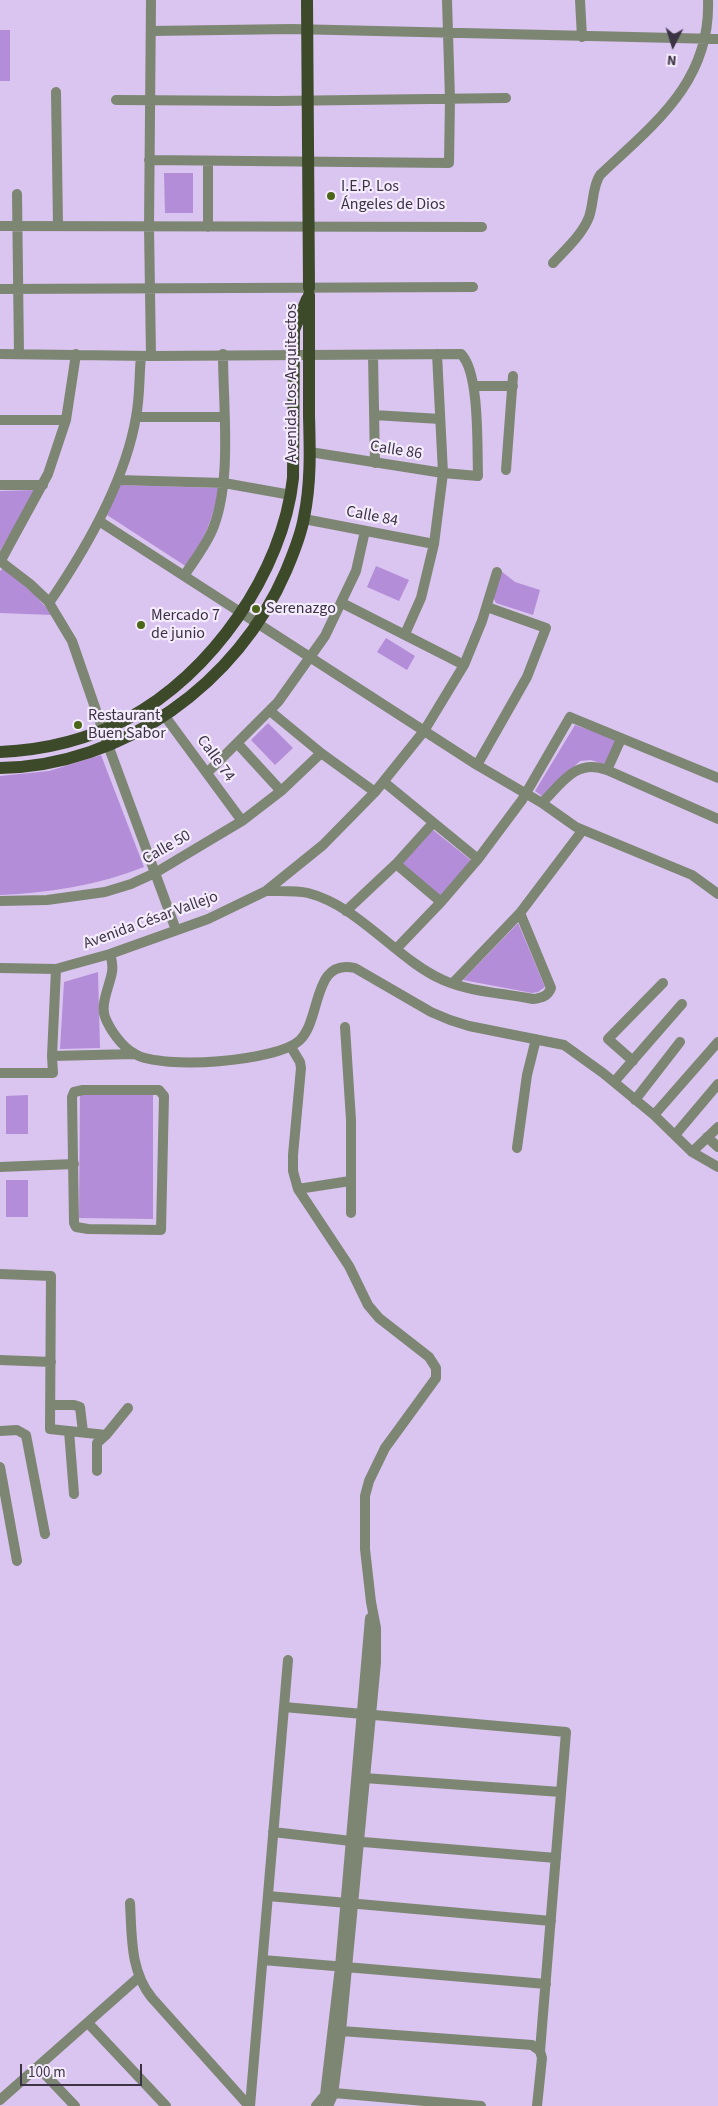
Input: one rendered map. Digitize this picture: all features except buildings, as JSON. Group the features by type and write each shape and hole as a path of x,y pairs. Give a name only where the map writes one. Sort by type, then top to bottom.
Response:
{"main road":[{"name":"Avenida Los Arquitectos","path":"307,0 309,288"},
{"name":"Avenida Los Arquitectos","path":"0,752 25,751 54,746 103,731 128,719 161,697 195,668 241,613 272,558 283,529 291,495 293,478 294,330 309,295 310,452 308,492 304,519 293,556 282,580 257,624 220,669 189,697 164,715 108,745 54,762 0,768"}],"street":[{"path":"49,603 69,574 99,521 118,480 136,417 146,356 151,289 149,160 151,0"},
{"path":"149,160 449,163 450,99 447,0"},
{"path":"580,0 582,36"},
{"path":"553,263 576,238 588,219 594,201 596,182 600,175 657,121 688,84 699,62 706,39 708,0"},
{"path":"151,31 306,30 448,32 718,39"},
{"path":"56,92 58,226"},
{"path":"116,100 506,98"},
{"path":"208,162 208,227"},
{"path":"17,194 19,354"},
{"path":"0,226 482,227"},
{"path":"0,289 473,288"},
{"path":"0,354 146,356 222,354 461,354 465,358 474,386 513,381 506,470"},
{"path":"76,354 66,420 48,474 0,562 30,584 49,603 64,625 78,655 103,731 176,930"},
{"path":"184,576 210,534 221,502 224,483 222,354"},
{"path":"373,354 375,463"},
{"path":"405,634 421,598 434,544 443,473 437,354"},
{"name":"Calle 86","path":"310,452 443,473 478,476 474,386"},
{"path":"374,416 440,419"},
{"path":"136,417 224,417"},
{"path":"0,420 66,420"},
{"path":"118,480 224,483 291,495"},
{"path":"0,486 42,485"},
{"name":"Calle 84","path":"304,519 434,544"},
{"path":"99,521 477,765 542,803 582,831 692,875 718,894"},
{"path":"207,773 278,702 325,636 356,571 365,531"},
{"name":"Avenida César Vallejo","path":"0,968 56,969 110,954 208,919 266,891 323,845 384,782 424,731 464,665 487,607 497,572"},
{"path":"342,603 464,665"},
{"path":"477,765 527,677 546,628 487,607"},
{"path":"270,711 321,753 375,792"},
{"name":"Calle 74","path":"164,715 242,821"},
{"path":"396,949 441,902 478,858 526,794 570,717 718,778"},
{"path":"607,770 621,739"},
{"path":"237,743 281,791"},
{"name":"Calle 50","path":"0,901 47,900 105,892 155,873 242,821 281,791 321,753"},
{"path":"542,803 580,767 590,765 607,770 686,803 718,819"},
{"path":"384,782 478,858"},
{"path":"346,911 396,864 433,823"},
{"path":"454,983 520,913 582,831"},
{"path":"396,864 441,902"},
{"path":"266,891 311,894 329,901 346,911 437,977 454,983 533,999 542,998 549,993 551,988 520,913"},
{"path":"110,954 112,971 104,1014 113,1032 134,1054"},
{"path":"52,1056 134,1054 144,1058 171,1061 228,1061 258,1057 291,1047 307,1032 324,981 334,969 346,966 355,968 431,1012 450,1020 469,1026 564,1045 654,1115 692,1152 718,1167"},
{"path":"0,1073 53,1073 56,969"},
{"path":"633,1061 608,1039 663,984"},
{"path":"614,1082 682,1004"},
{"path":"345,1027 351,1120 351,1214"},
{"path":"516,1148 527,1075 536,1039"},
{"path":"635,1100 680,1042"},
{"path":"654,1115 718,1042"},
{"path":"291,1047 300,1062 301,1068 292,1155 293,1171 298,1188 349,1266 368,1305 385,1323 429,1357 436,1368 436,1378 385,1448 366,1488 364,1513 371,1602 376,1628 376,1662 366,1715 344,1967 341,2031 334,2093 328,2106"},
{"path":"674,1135 718,1084"},
{"path":"92,1090 159,1090 162,1093 164,1106 161,1230 88,1229 76,1227 74,1223 74,1164 74,1092 92,1090"},
{"path":"692,1152 718,1127"},
{"path":"707,1137 718,1147"},
{"path":"0,1167 74,1164"},
{"path":"298,1188 350,1181"},
{"path":"0,1274 51,1276 50,1429 106,1435"},
{"path":"0,1360 51,1362"},
{"path":"50,1405 74,1405 80,1407 83,1432"},
{"path":"97,1471 97,1444 128,1408"},
{"path":"0,1431 17,1430 26,1435 44,1534"},
{"path":"69,1431 74,1494"},
{"path":"0,1466 18,1562"},
{"path":"250,2106 288,1660"},
{"path":"284,1707 566,1732 537,2106"},
{"path":"355,1841 364,1778 366,1715"},
{"path":"364,1778 562,1792"},
{"path":"273,1832 556,1858"},
{"path":"268,1896 551,1921"},
{"path":"130,1903 134,1960 139,1978 152,1998 250,2106"},
{"path":"263,1960 546,1984"},
{"path":"316,2106 325,2095 344,1967"},
{"path":"0,2100 139,1978"},
{"path":"88,2023 166,2106"},
{"path":"341,2031 532,2046 540,2051"},
{"path":"38,2067 75,2106"},
{"path":"334,2093 482,2106"}],"shaded area":[{"path":"0,30 10,30 10,81 0,81"},
{"path":"164,173 193,173 193,213 165,213"},
{"path":"120,485 219,488 207,529 187,567 107,515"},
{"path":"36,490 0,551 0,491"},
{"path":"376,566 409,580 399,601 367,587"},
{"path":"3,568 31,591 53,615 0,613 0,571"},
{"path":"501,571 515,582 540,590 533,615 496,603 493,597"},
{"path":"386,638 415,656 407,670 377,652"},
{"path":"268,723 293,748 275,765 251,740"},
{"path":"575,725 617,740 606,765 591,760 580,761 542,796 535,791"},
{"path":"101,755 144,867 109,879 74,887 0,895 0,776 49,771"},
{"path":"433,830 472,861 440,897 402,864"},
{"path":"518,923 545,987 538,992 532,993 463,980"},
{"path":"98,972 100,1048 60,1049 64,982"},
{"path":"80,1091 153,1092 153,1219 79,1218"},
{"path":"28,1095 28,1134 6,1134 6,1096"},
{"path":"6,1180 28,1180 28,1217 6,1217"}],"place":[{"name":"I.E.P. Los Ángeles de Dios","path":"331,196"},
{"name":"Serenazgo","path":"256,609"},
{"name":"Mercado 7 de junio","path":"141,625"},
{"name":"Restaurant Buen Sabor","path":"78,725"}]}
